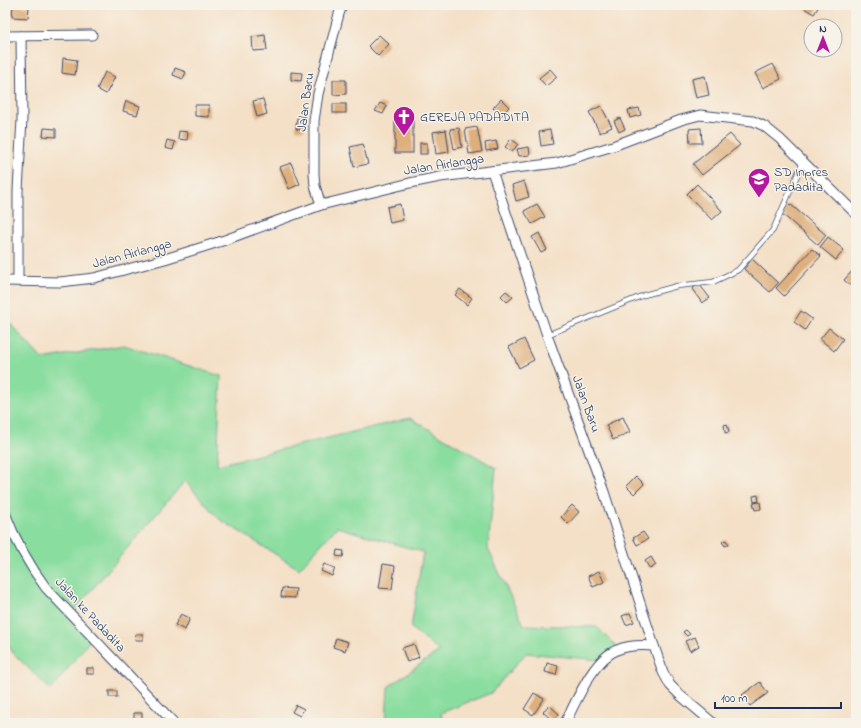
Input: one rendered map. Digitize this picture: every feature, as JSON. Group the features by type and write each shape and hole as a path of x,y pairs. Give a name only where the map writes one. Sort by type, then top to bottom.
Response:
{"street":[{"name":"Jalan Baru","path":"321,205 315,186 314,121 318,94 342,5"},
{"path":"5,36 92,35"},
{"path":"18,280 18,191 22,119 22,36"},
{"name":"Jalan Airlangga","path":"5,281 18,280 60,282 94,278 165,259 222,241 321,205 425,180 454,175 557,163 613,146 685,118 700,115 753,121 764,126 780,139 856,214"},
{"name":"Jalan Baru","path":"492,171 547,335 604,492 663,672 670,685 713,723"},
{"name":"Jalan ke Padadita","path":"5,513 22,551 34,572 46,588 174,723"},
{"path":"565,723 583,687 604,659 616,650 641,645 654,646"}],"lane":[{"path":"547,335 644,295 677,286 713,282 738,270 773,230 802,162"}],"green space":[{"path":"5,318 42,359 124,345 221,376 217,465 410,418 496,468 488,549 524,625 597,627 617,647 599,660 526,653 491,693 441,713 443,723 386,723 388,687 439,651 411,628 423,552 337,527 299,569 218,518 185,481 70,615 91,639 51,690 13,653 5,639"}],"building":[{"path":"13,5 29,7 28,18 12,17"},
{"path":"803,5 819,6 814,14 802,7"},
{"path":"265,35 267,50 253,51 252,37"},
{"path":"379,35 389,44 378,56 368,46"},
{"path":"5,46 9,47 7,57 5,57"},
{"path":"63,58 77,60 75,75 62,73"},
{"path":"773,64 781,79 763,88 755,73"},
{"path":"175,68 186,72 183,79 173,75"},
{"path":"550,69 557,77 546,86 539,78"},
{"path":"105,72 115,77 106,94 97,89"},
{"path":"291,72 302,73 301,81 291,80"},
{"path":"705,76 709,95 696,98 692,79"},
{"path":"333,80 346,80 346,94 333,95"},
{"path":"263,99 267,114 257,117 253,101"},
{"path":"501,99 509,107 501,116 493,108"},
{"path":"126,101 140,106 137,115 123,111"},
{"path":"380,103 387,106 383,114 375,111"},
{"path":"333,104 346,104 346,113 333,113"},
{"path":"195,105 209,105 209,117 195,116"},
{"path":"601,106 612,127 600,133 589,112"},
{"path":"639,108 641,115 630,118 628,110"},
{"path":"297,118 305,118 304,130 296,129"},
{"path":"620,118 625,129 619,132 614,121"},
{"name":"GEREJA PADADITA","path":"395,121 413,121 413,153 395,153"},
{"path":"477,127 482,152 469,154 465,129"},
{"path":"44,128 56,129 56,137 43,136"},
{"path":"459,128 462,147 454,149 450,129"},
{"path":"701,128 702,143 690,143 689,129"},
{"path":"446,130 449,152 436,154 433,132"},
{"path":"550,130 553,144 541,146 539,132"},
{"path":"179,131 188,132 187,140 178,139"},
{"path":"730,134 740,145 702,175 693,164"},
{"path":"511,139 518,144 512,152 505,147"},
{"path":"167,140 175,142 173,150 165,148"},
{"path":"496,141 498,149 486,151 485,143"},
{"path":"420,143 427,143 427,154 420,154"},
{"path":"363,144 368,164 354,167 350,147"},
{"path":"529,147 530,155 519,156 517,149"},
{"path":"291,163 300,184 289,189 280,167"},
{"path":"524,181 529,197 516,201 512,185"},
{"path":"697,184 722,211 712,220 687,194"},
{"path":"400,204 403,220 390,223 387,207"},
{"path":"537,204 545,217 532,224 524,211"},
{"path":"790,204 826,235 818,245 781,213"},
{"path":"539,233 547,250 541,253 532,237"},
{"path":"828,237 844,250 836,260 820,247"},
{"path":"812,249 821,256 784,296 776,288"},
{"path":"752,259 778,283 770,292 744,269"},
{"path":"856,267 856,282 852,287 844,280"},
{"path":"699,284 710,298 702,303 692,289"},
{"path":"460,289 472,298 467,305 455,295"},
{"path":"506,291 513,297 507,302 501,296"},
{"path":"801,311 812,319 805,330 794,322"},
{"path":"829,328 843,339 834,351 820,339"},
{"path":"524,339 534,360 519,368 509,347"},
{"path":"623,417 630,432 613,440 606,425"},
{"path":"727,424 729,432 725,433 724,425"},
{"path":"636,476 644,484 634,494 626,486"},
{"path":"758,495 759,501 754,502 753,496"},
{"path":"760,502 761,509 755,510 753,503"},
{"path":"572,505 579,512 568,524 561,517"},
{"path":"643,532 648,539 637,545 633,538"},
{"path":"726,540 729,544 725,546 722,542"},
{"path":"337,550 344,551 343,557 336,556"},
{"path":"651,557 656,565 650,569 645,561"},
{"path":"324,564 335,568 332,576 321,571"},
{"path":"383,564 395,566 392,589 379,588"},
{"path":"599,571 604,582 593,587 588,576"},
{"path":"282,588 296,589 295,598 281,597"},
{"path":"630,613 634,622 626,625 622,616"},
{"path":"181,614 190,618 185,630 175,625"},
{"path":"686,630 690,634 687,636 683,632"},
{"path":"136,634 143,634 143,640 135,640"},
{"path":"695,637 699,646 690,651 685,641"},
{"path":"336,638 348,642 345,651 333,647"},
{"path":"414,644 419,657 407,662 402,648"},
{"path":"547,663 558,666 556,675 545,672"},
{"path":"87,668 94,668 94,674 87,674"},
{"path":"760,682 768,693 750,706 742,695"},
{"path":"109,691 117,691 117,697 109,697"},
{"path":"534,693 544,699 533,715 524,709"},
{"path":"296,705 304,709 300,716 292,712"},
{"path":"549,705 559,714 553,721 543,712"},
{"path":"134,713 142,713 142,719 134,719"}],"place":[{"name":"GEREJA PADADITA","path":"404,136"},
{"name":"SD Inpres Padadita","path":"759,198"}]}
